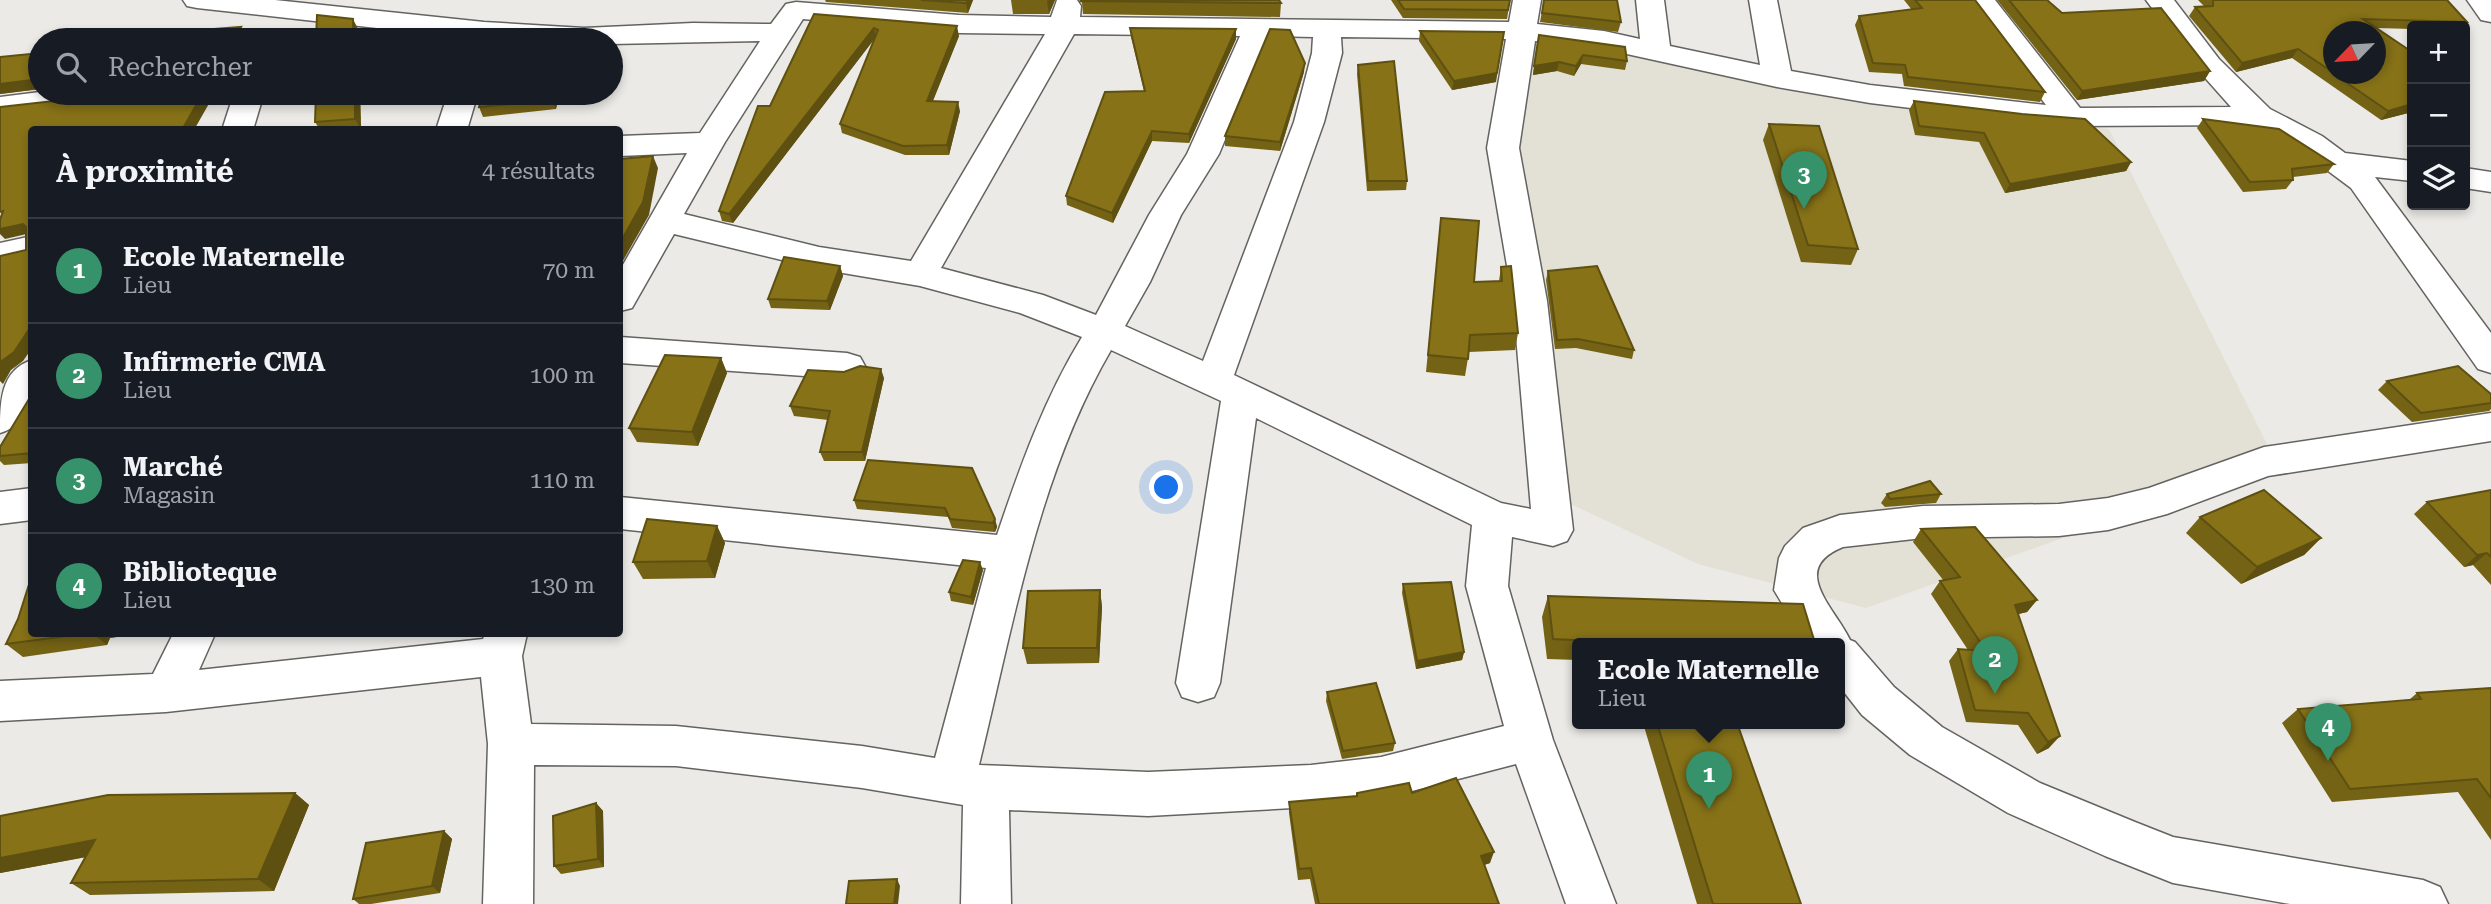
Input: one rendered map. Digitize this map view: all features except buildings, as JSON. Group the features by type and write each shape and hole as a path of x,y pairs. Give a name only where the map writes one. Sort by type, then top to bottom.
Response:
{"street":[{"path":"197,0 291,10 439,13 467,28"},
{"path":"1650,0 1656,51"},
{"path":"1763,0 1777,78"},
{"path":"1980,0 2071,117"},
{"path":"2160,0 2217,76 2259,116 2339,162 2362,181 2491,360"},
{"path":"2481,0 2491,15"},
{"path":"281,28 291,10"},
{"path":"623,35 692,32 792,14 959,24 1066,13 1257,29 1335,20 1525,15 1604,40 1777,78 1870,94 2071,117 2259,116"},
{"path":"920,274 1066,13"},
{"path":"623,293 662,220 709,142 792,14"},
{"path":"662,220 819,258 920,274 1031,304 1102,331 1227,388 1493,517 1553,530 1532,314 1503,148 1525,15"},
{"path":"1198,683 1227,388 1309,122 1335,20"},
{"path":"986,904 969,786 1011,553 1040,466 1076,378 1133,282 1165,215 1203,154 1257,29"},
{"path":"0,106 28,103"},
{"path":"238,126 245,105"},
{"path":"452,126 459,105"},
{"path":"623,146 709,142"},
{"path":"2339,162 2407,170"},
{"path":"2470,179 2491,182"},
{"path":"0,254 28,248"},
{"path":"623,350 847,366"},
{"path":"0,419 28,379"},
{"path":"1827,638 1795,590 1799,558 1817,540 1840,531 1923,522 2059,520 2108,514 2153,503 2264,461 2491,427"},
{"path":"0,508 28,504"},
{"path":"623,513 711,521 917,548 1011,553"},
{"path":"1493,517 1488,552 1488,586 1530,740 1591,904"},
{"path":"166,693 193,637"},
{"path":"0,701 166,693 503,645 511,744 508,904"},
{"path":"1845,661 1878,701 1926,741 2024,798 2122,840 2173,860 2423,904"},
{"path":"511,744 676,746 862,767 969,786 1148,794 1311,786 1381,778 1530,740"}],"shaded area":[{"path":"1531,38 1617,46 1864,98 2109,129 2276,462 2165,511 2063,538 1866,608 1698,564 1558,498 1531,285 1516,120"}],"place":[{"name":"Marché","path":"1804,209"},
{"name":"Infirmerie CMA","path":"1995,694"},
{"name":"Biblioteque","path":"2328,761"},
{"name":"Ecole Maternelle","path":"1709,809"}]}
